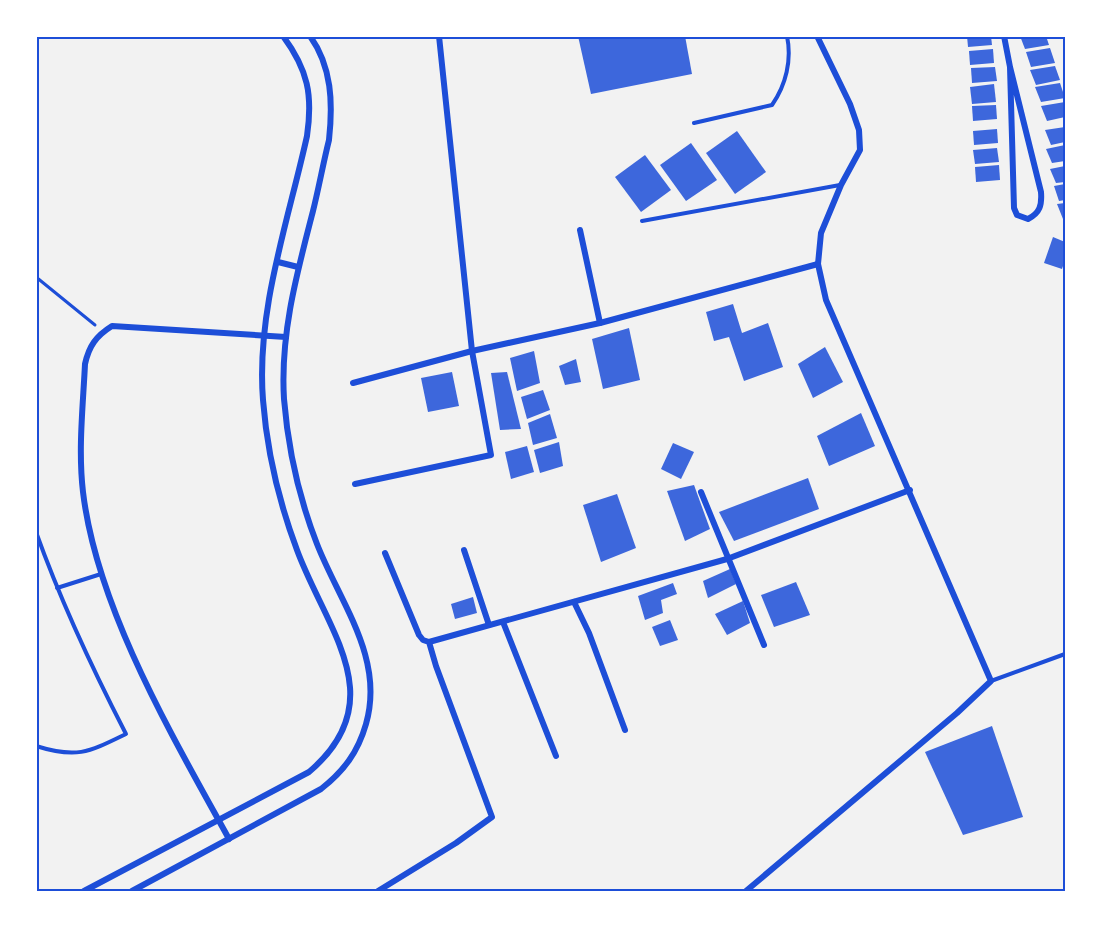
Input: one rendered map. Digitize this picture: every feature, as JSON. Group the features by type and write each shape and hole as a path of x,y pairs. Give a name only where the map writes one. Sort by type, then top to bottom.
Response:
{"street":[{"path":"84,891 309,772 334,747 349,707 348,668 341,646 298,554 283,513 273,470 263,400 268,303 308,136 311,112 304,71 296,53 283,36"},
{"path":"132,891 321,789 338,776 352,759 363,735 370,711 372,687 369,664 360,638 318,546 304,507 292,456 284,398 286,337 290,307 326,151 332,113 325,63 310,36"},
{"path":"355,484 491,455 472,351 439,36"},
{"path":"746,891 957,713 991,681 826,300 818,264 820,233 841,185 860,150 860,130 817,36"},
{"path":"1004,36 1041,192 1040,209 1028,219 1017,215 1014,208 1010,67"},
{"path":"580,230 600,323"},
{"path":"278,262 298,267"},
{"path":"353,383 472,351 600,323 818,264"},
{"path":"229,839 164,718 130,648 101,574 86,516 81,465 85,364 88,350 96,338 112,326 286,337"},
{"path":"385,553 418,635 429,642 727,559 910,490"},
{"path":"701,492 764,645"},
{"path":"464,550 489,625"},
{"path":"574,602 589,633 624,730"},
{"path":"503,622 556,756"},
{"path":"378,891 456,843 492,817 429,642"}],"lane":[{"path":"694,123 772,105 782,90 790,52 787,36"},
{"path":"642,221 841,185"},
{"path":"36,532 57,588 94,672 126,734 80,753 57,752 36,746"},
{"path":"57,588 101,574"},
{"path":"991,681 1065,654"}],"path":[{"path":"36,277 103,332"}],"building":[{"path":"578,36 685,36 692,74 591,94"},
{"path":"967,36 991,36 992,45 968,47"},
{"path":"1020,36 1046,36 1049,45 1025,49"},
{"path":"1050,48 1055,63 1031,67 1026,52"},
{"path":"993,49 994,63 970,65 969,51"},
{"path":"1055,66 1060,80 1036,85 1030,70"},
{"path":"995,67 997,81 972,83 971,68"},
{"path":"1060,83 1065,98 1041,102 1035,87"},
{"path":"994,84 996,102 972,104 970,87"},
{"path":"1065,102 1065,117 1047,121 1041,106"},
{"path":"996,105 997,119 973,121 972,106"},
{"path":"1065,127 1065,142 1051,145 1045,130"},
{"path":"997,129 998,143 974,145 973,131"},
{"path":"737,131 766,172 735,194 706,153"},
{"path":"691,143 717,180 686,201 660,165"},
{"path":"1065,145 1065,161 1052,163 1046,149"},
{"path":"997,148 999,162 975,164 973,150"},
{"path":"645,155 671,190 641,212 615,177"},
{"path":"999,165 1000,180 976,182 975,167"},
{"path":"1065,166 1065,182 1056,183 1050,169"},
{"path":"1065,184 1065,200 1059,201 1054,186"},
{"path":"1065,203 1065,219 1063,219 1057,204"},
{"path":"1053,237 1065,242 1065,260 1062,269 1044,263"},
{"path":"733,304 742,333 768,323 783,367 744,381 729,337 714,341 706,312"},
{"path":"629,328 640,380 603,389 592,339"},
{"path":"825,347 843,382 813,398 798,364"},
{"path":"534,351 540,383 517,391 510,358"},
{"path":"576,359 581,382 565,385 559,366"},
{"path":"452,372 459,406 428,412 421,378"},
{"path":"507,372 521,429 500,430 491,373"},
{"path":"543,390 550,410 527,419 521,397"},
{"path":"861,413 875,446 829,466 817,436"},
{"path":"550,414 557,438 533,445 528,423"},
{"path":"559,442 563,466 540,473 534,450"},
{"path":"673,443 694,452 681,479 661,469"},
{"path":"527,446 534,472 511,479 505,452"},
{"path":"808,478 819,509 734,541 719,512"},
{"path":"694,485 710,529 685,541 667,491"},
{"path":"617,494 636,548 601,562 583,505"},
{"path":"730,569 736,584 708,598 703,581"},
{"path":"796,582 810,615 774,627 761,595"},
{"path":"673,583 677,594 661,600 663,613 645,620 638,596"},
{"path":"473,597 477,613 455,619 451,604"},
{"path":"743,601 750,623 727,635 715,614"},
{"path":"670,620 678,640 660,646 652,627"},
{"path":"992,726 1023,817 963,835 925,752"}]}
